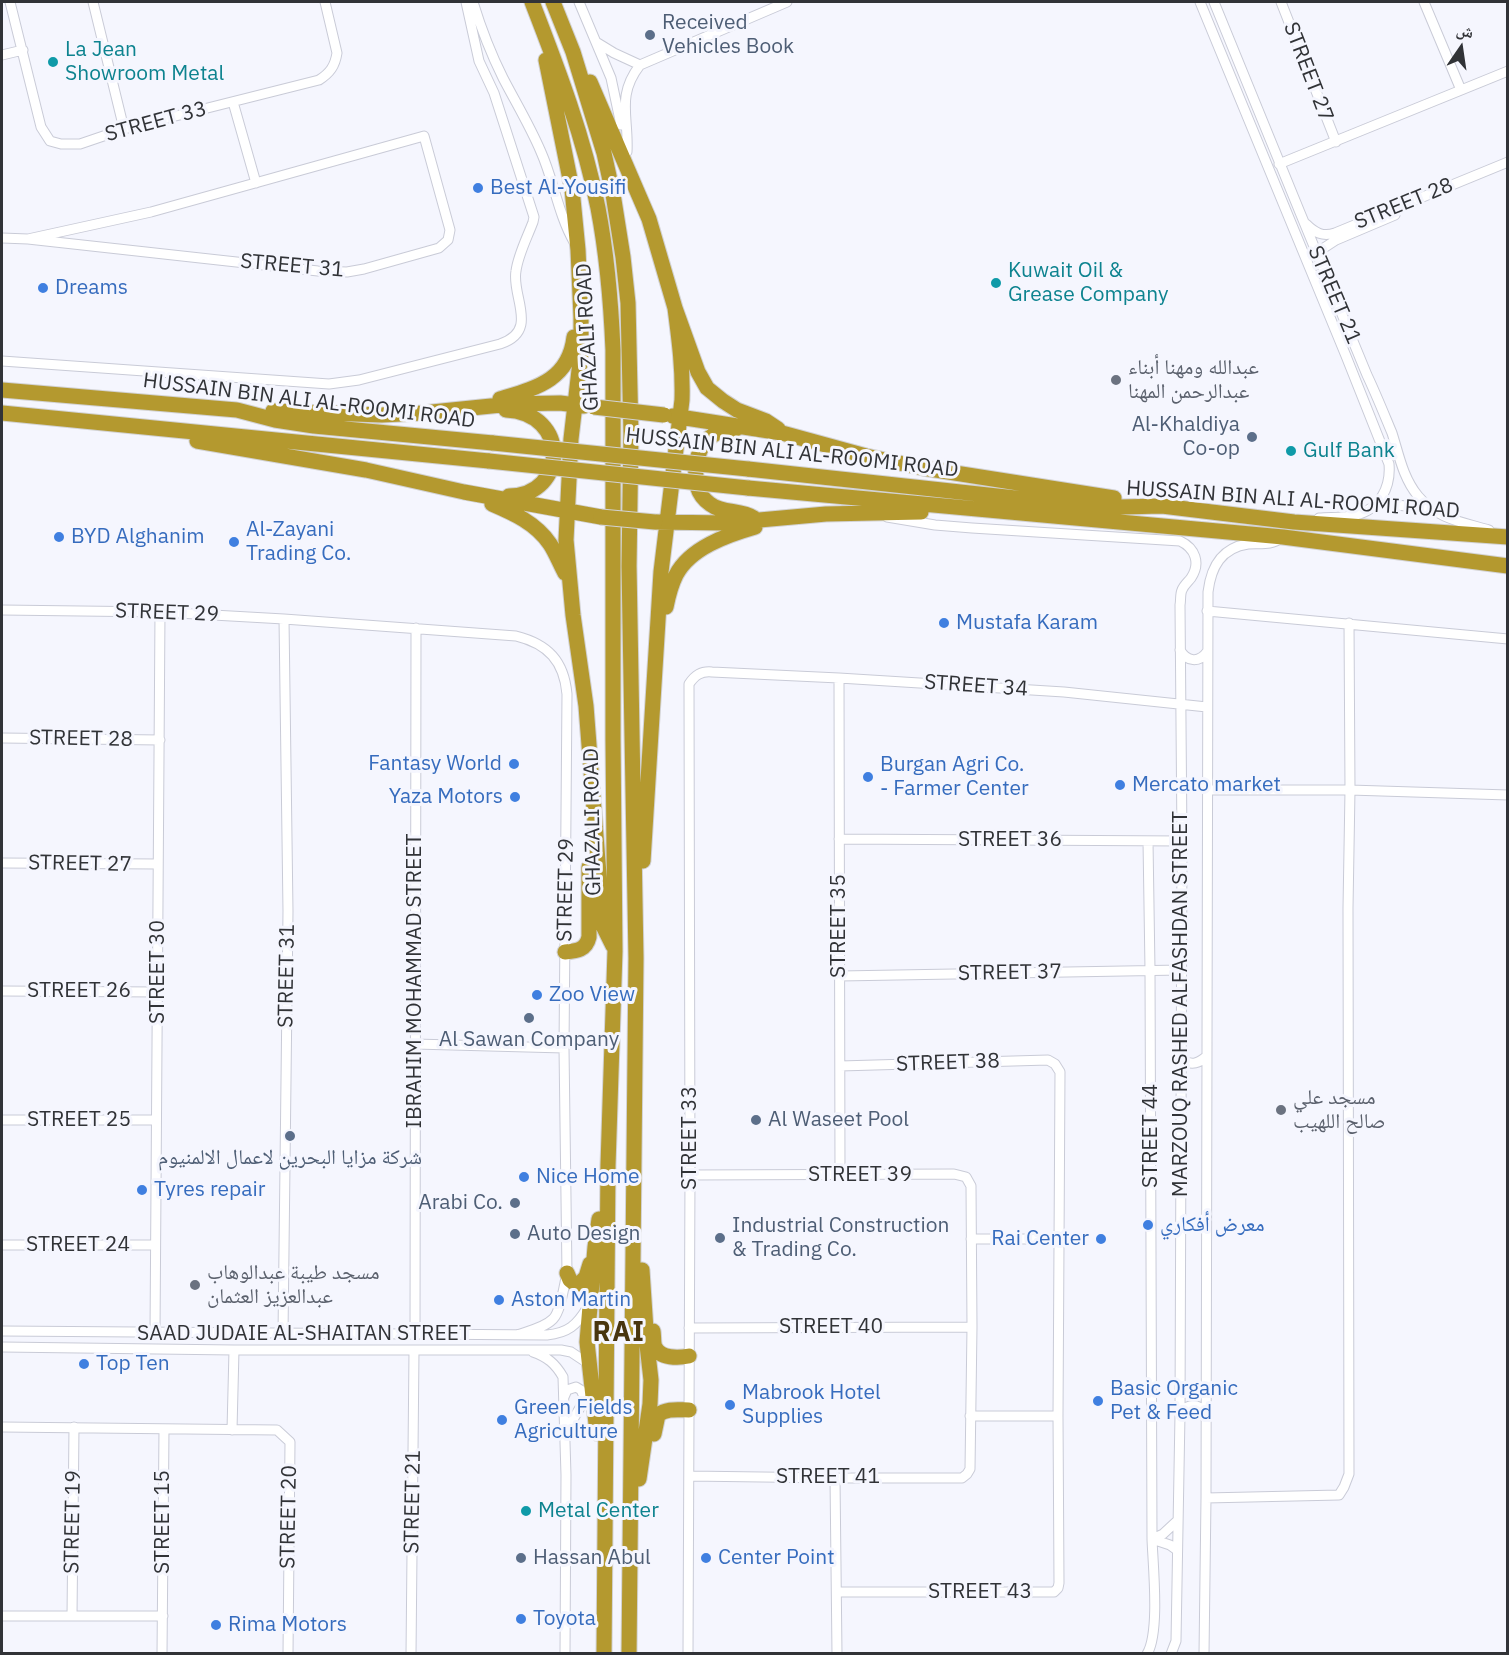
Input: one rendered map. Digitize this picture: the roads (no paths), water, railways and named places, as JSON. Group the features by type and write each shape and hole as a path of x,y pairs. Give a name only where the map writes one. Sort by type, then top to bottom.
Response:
{"highway":[{"name":"GHAZALI ROAD","path":"553,2 573,52 604,153 623,257 628,303 631,434 629,566 636,958 630,1653"},
{"path":"535,9 572,189 578,250 580,353 571,439 566,540 569,581 586,706 603,926 615,951"},
{"name":"GHAZALI ROAD","path":"535,9 567,93 587,161 598,207 611,302 615,951 608,1165 604,1653"},
{"path":"573,52 588,78 649,219 675,308 698,372 707,388 723,401 736,410 766,421 782,433"},
{"path":"462,409 545,384 558,373 568,359 573,344 579,281"},
{"path":"636,958 656,666 661,522 681,417 683,374 675,308"},
{"name":"HUSSAIN BIN ALI AL-ROOMI ROAD","path":"2,390 237,410 275,420 314,426 1080,505 1162,506 1294,522 1507,537"},
{"path":"237,410 382,415 527,403 575,405 681,417 782,433 838,449 914,466 1162,506"},
{"path":"462,409 515,411 529,415 544,427 551,439 554,453 549,472 542,483 531,492 511,497 464,492"},
{"name":"HUSSAIN BIN ALI AL-ROOMI ROAD","path":"2,413 748,488 1283,537 1508,566"},
{"path":"150,428 217,446 366,471 601,517 661,522 726,523 861,512 1026,513"},
{"path":"756,520 746,514 714,507 704,498 696,483 699,449 706,440 727,429 775,436 782,433"},
{"path":"464,492 513,513 533,526 550,544 569,581"},
{"path":"656,666 669,591 685,561 720,540 792,517"},
{"path":"565,952 580,950 589,938 589,859 594,825"},
{"path":"567,1273 570,1280 579,1284 583,1281 590,1266 608,1165"},
{"path":"631,1514 640,1475 651,1404 644,1290 634,1210"},
{"path":"595,1247 587,1342 605,1514"},
{"path":"644,1290 649,1304 655,1347 666,1356 681,1358 689,1356"},
{"path":"640,1475 649,1460 658,1415 672,1409 689,1410"}],"street":[{"name":"STREET 33","path":"10,2 41,127 50,141 62,144 80,144 124,129 319,80 332,69 337,52 325,2"},
{"path":"97,2 124,129"},
{"path":"2,361 329,384 359,380 509,340 519,330 521,307 516,271 534,217 494,93 479,61 466,2"},
{"path":"473,2 502,77 541,151 562,216 578,250"},
{"path":"579,2 611,78 631,175"},
{"path":"757,2 762,12"},
{"path":"627,152 626,97 629,83 640,65 787,2"},
{"name":"STREET 21","path":"1200,2 1389,464 1386,489 1375,505"},
{"name":"STREET 21","path":"1214,2 1279,164 1388,423 1402,467 1411,486 1432,510 1451,520 1507,537"},
{"name":"STREET 27","path":"1281,2 1336,141"},
{"path":"1424,2 1461,90"},
{"path":"596,42 640,65"},
{"path":"2,55 23,50"},
{"name":"STREET 27","path":"1279,164 1508,71"},
{"path":"233,102 256,183"},
{"name":"STREET 31","path":"2,238 339,272 364,269 436,249 445,244 449,235 449,225 424,136 151,212 28,239"},
{"name":"STREET 28","path":"1303,221 1317,233 1331,234 1508,162"},
{"name":"STREET 28","path":"1306,259 1340,238 1508,168"},
{"path":"1385,453 1393,454 1396,447"},
{"path":"1294,522 1357,515 1375,505 1389,504 1432,510"},
{"name":"MARZOUQ RASHED ALFASHDAN STREET","path":"861,512 935,525 1180,541 1187,544 1195,557 1196,564 1181,595 1180,1414 1176,1641 1172,1653"},
{"name":"MARZOUQ RASHED ALFASHDAN STREET","path":"1204,1653 1208,592 1212,571 1228,552 1238,546 1270,544 1283,537"},
{"path":"1189,580 1199,581 1208,592"},
{"name":"STREET 29","path":"2,610 160,612 516,636 530,639 553,655 566,680 567,694 564,1048 567,1273 560,1305 553,1319 544,1325 517,1335"},
{"path":"1207,611 1508,639"},
{"name":"STREET 30","path":"155,1333 160,612"},
{"name":"STREET 31","path":"283,1334 288,912 284,619"},
{"path":"1206,1498 1339,1495 1349,1474 1349,623"},
{"name":"IBRAHIM MOHAMMAD STREET","path":"415,1334 416,628"},
{"path":"1180,650 1185,657 1193,660 1201,658 1207,652"},
{"name":"STREET 33","path":"688,1653 690,1175 688,691 689,684 698,674 705,672 745,673"},
{"name":"STREET 34","path":"745,673 1064,692 1207,707"},
{"name":"STREET 35","path":"839,678 840,1175"},
{"name":"STREET 28","path":"2,738 160,740"},
{"path":"1207,790 1350,790 1508,795"},
{"name":"STREET 36","path":"839,839 1182,841"},
{"name":"STREET 44","path":"1147,1653 1151,1648 1155,1628 1152,1539 1148,841"},
{"name":"STREET 27","path":"2,863 158,864"},
{"name":"STREET 37","path":"840,976 1181,969"},
{"name":"STREET 26","path":"2,991 158,992"},
{"path":"415,1044 564,1048"},
{"path":"1181,1054 1183,1060 1188,1064 1195,1064 1207,1056"},
{"name":"STREET 38","path":"840,1065 1048,1060 1055,1064"},
{"name":"STREET 43","path":"837,1592 1054,1592 1058,1588 1060,1072 1055,1064"},
{"name":"STREET 25","path":"2,1120 156,1120"},
{"name":"STREET 39","path":"690,1175 954,1174 966,1177 971,1186 972,1327 970,1469 967,1474"},
{"path":"971,1239 1059,1239"},
{"name":"STREET 24","path":"2,1245 155,1245"},
{"name":"SAAD JUDAIE AL-SHAITAN STREET","path":"2,1331 554,1335 577,1324 592,1301"},
{"name":"STREET 40","path":"689,1328 972,1327"},
{"path":"434,1351 440,1349 443,1344 440,1336 435,1334"},
{"path":"472,1351 466,1343 469,1336 474,1334"},
{"name":"SAAD JUDAIE AL-SHAITAN STREET","path":"2,1347 561,1350 571,1352 591,1366"},
{"path":"232,1430 234,1350"},
{"path":"528,1350 544,1356 556,1365 563,1377 566,1475 565,1653"},
{"name":"STREET 21","path":"411,1653 414,1351"},
{"path":"564,1396 567,1390 576,1388 581,1390 585,1399 564,1435"},
{"path":"1180,1414 1183,1409 1194,1405 1204,1410 1206,1416"},
{"path":"970,1416 1058,1416"},
{"name":"STREET 20","path":"2,1427 277,1430 290,1442 288,1653"},
{"name":"STREET 19","path":"72,1616 74,1427"},
{"name":"STREET 15","path":"162,1653 164,1429"},
{"name":"STREET 41","path":"689,1476 962,1478 967,1474"},
{"path":"835,1478 837,1653"},
{"path":"1152,1539 1163,1534 1177,1521"},
{"path":"1152,1539 1177,1550"},
{"path":"2,1616 163,1616"}],"place":[{"name":"Received Vehicles Book","path":"650,35"},
{"name":"La Jean Showroom Metal","path":"53,62"},
{"name":"Best Al-Yousifi","path":"478,188"},
{"name":"Kuwait Oil & Grease Company","path":"996,283"},
{"name":"Dreams","path":"43,288"},
{"name":"عبدالله ومهنا أبناء عبدالرحمن المهنا","path":"1116,380"},
{"name":"Al-Khaldiya Co-op","path":"1252,437"},
{"name":"Gulf Bank","path":"1291,451"},
{"name":"BYD Alghanim","path":"59,537"},
{"name":"Al-Zayani Trading Co.","path":"234,542"},
{"name":"Mustafa Karam","path":"944,623"},
{"name":"Fantasy World","path":"514,764"},
{"name":"Burgan Agri Co. - Farmer Center","path":"868,777"},
{"name":"Mercato market","path":"1120,785"},
{"name":"Yaza Motors","path":"515,797"},
{"name":"Zoo View","path":"537,995"},
{"name":"Al Sawan Company","path":"529,1018"},
{"name":"مسجد علي صالح اللهيب","path":"1281,1110"},
{"name":"Al Waseet Pool","path":"756,1120"},
{"name":"شركة مزايا البحرين لاعمال الالمنيوم","path":"290,1136"},
{"name":"Nice Home","path":"524,1177"},
{"name":"Tyres repair","path":"142,1190"},
{"name":"Arabi Co.","path":"515,1203"},
{"name":"معرض أفكاري","path":"1148,1225"},
{"name":"Auto Design","path":"515,1234"},
{"name":"Industrial Construction & Trading Co.","path":"720,1238"},
{"name":"Rai Center","path":"1101,1239"},
{"name":"مسجد طيبة عبدالوهاب عبدالعزيز العثمان","path":"195,1285"},
{"name":"Aston Martin","path":"499,1300"},
{"name":"Top Ten","path":"84,1364"},
{"name":"Basic Organic Pet & Feed","path":"1098,1401"},
{"name":"Mabrook Hotel Supplies","path":"730,1405"},
{"name":"Green Fields Agriculture","path":"502,1420"},
{"name":"Metal Center","path":"526,1511"},
{"name":"Hassan Abul","path":"521,1558"},
{"name":"Center Point","path":"706,1558"},
{"name":"Toyota","path":"521,1619"},
{"name":"Rima Motors","path":"216,1625"}],"district":[{"name":"RAI","path":"619,1333"}]}
